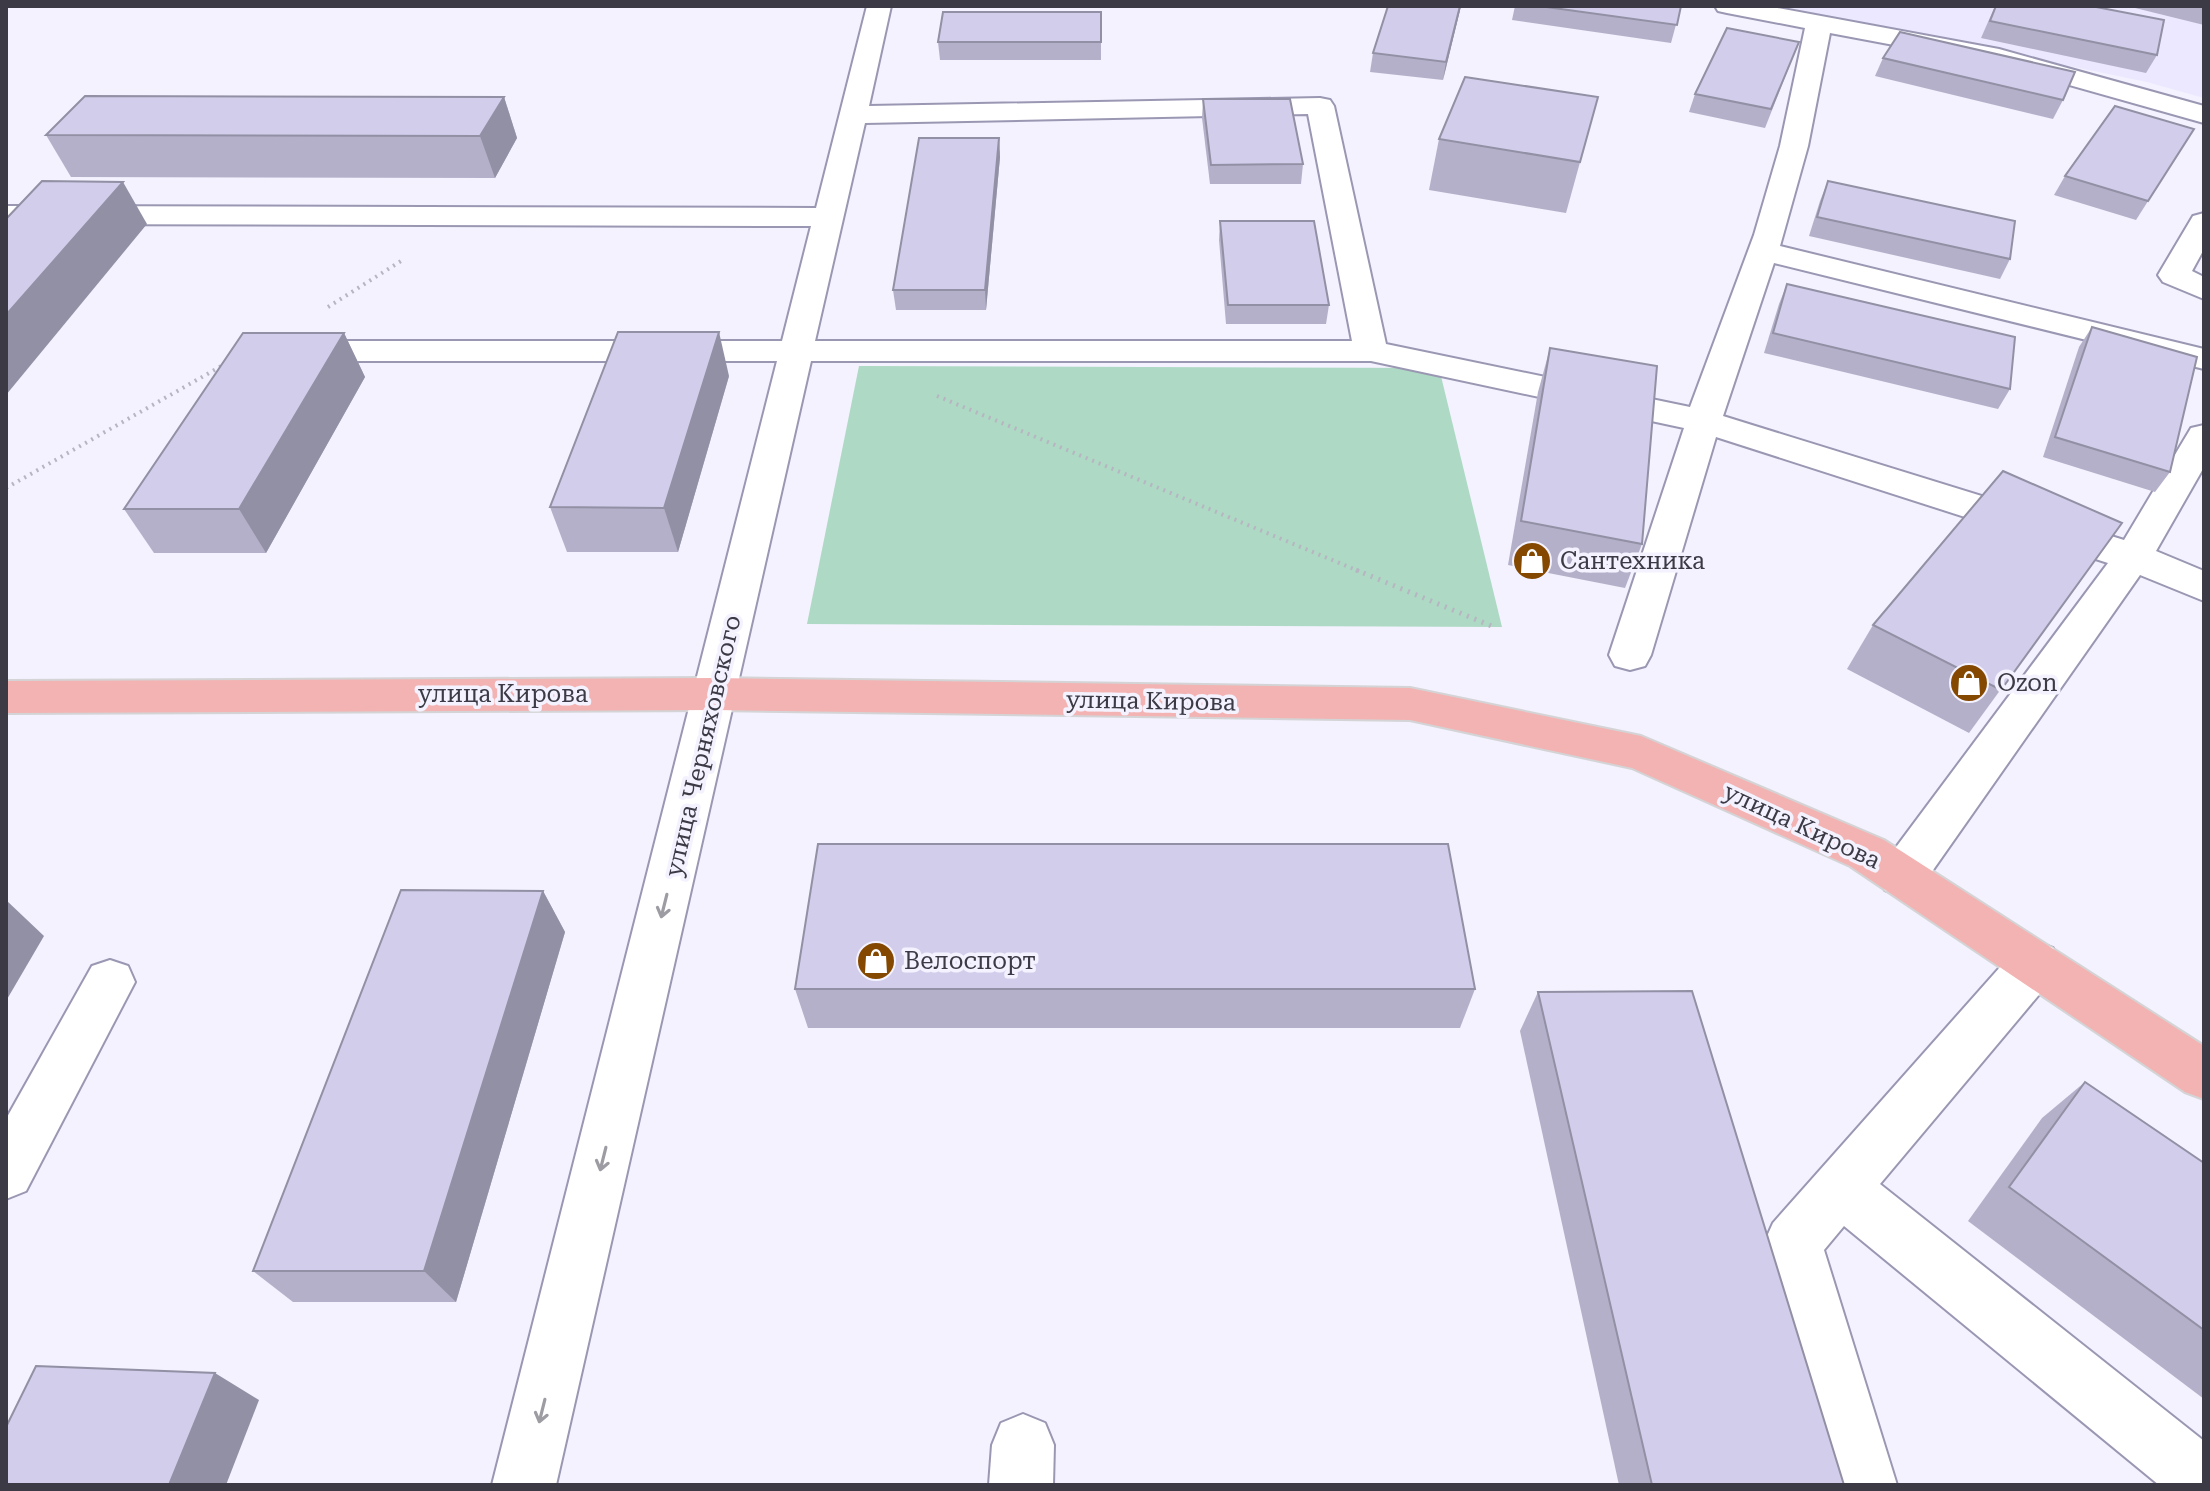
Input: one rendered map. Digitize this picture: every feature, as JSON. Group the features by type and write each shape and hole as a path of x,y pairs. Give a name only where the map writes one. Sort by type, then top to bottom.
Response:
{"main road":[{"name":"улица Кирова","path":"6,697 715,694 1410,704 1641,753 1867,853 2204,1075"}],"street":[{"name":"улица Черняховского","path":"524,1485 879,6"},
{"path":"1727,6 1999,57 2204,115"},
{"path":"1630,655 1703,421 1763,251 1794,146 1819,23"},
{"path":"853,115 1320,106 1371,351"},
{"path":"6,215 829,217"},
{"path":"2204,222 2174,275 2204,289"},
{"path":"1763,251 2204,359"},
{"path":"250,351 1371,351 1703,421 2133,557 2204,587"},
{"path":"1902,876 2133,557 2204,436"},
{"path":"1865,1485 1793,1243 2035,963"},
{"path":"6,1172 110,982"},
{"path":"1841,1188 2204,1481"}],"path":[{"path":"318,313 380,276 464,216"},
{"path":"6,488 250,351"},
{"path":"935,396 1494,627"}],"shaded area":[{"path":"1779,6 2204,6 2204,98 2147,82"}],"green space":[{"path":"859,366 1439,368 1502,627 807,624"}],"building":[{"path":"1388,6 1460,6 1446,62 1373,53"},
{"path":"1539,6 1681,6 1677,25"},
{"path":"1996,6 2091,6 2164,20 2157,55 1990,21"},
{"path":"943,12 1101,12 1101,42 938,42"},
{"path":"1727,28 1799,42 1771,109 1695,94"},
{"path":"1900,32 2075,72 2063,100 1883,58"},
{"path":"1465,77 1598,97 1580,162 1439,139"},
{"path":"85,96 504,97 480,136 46,135"},
{"path":"1203,99 1290,99 1303,164 1211,165"},
{"path":"2115,106 2194,129 2148,201 2065,176"},
{"path":"919,138 999,138 985,290 893,290"},
{"path":"42,181 123,182 6,315 6,219"},
{"path":"1828,181 2015,221 2010,259 1817,217"},
{"path":"1220,221 1314,221 1329,305 1228,305"},
{"path":"1787,284 2015,337 2010,389 1773,333"},
{"path":"2092,327 2197,357 2170,472 2055,437"},
{"path":"618,332 719,332 664,508 550,507"},
{"path":"243,333 344,333 239,509 124,509"},
{"path":"1550,348 1657,366 1642,544 1521,521"},
{"path":"2003,471 2122,523 2001,690 1873,625"},
{"path":"818,844 1448,844 1475,989 795,989"},
{"path":"401,890 543,891 424,1271 253,1271"},
{"path":"1692,991 1844,1485 1652,1485 1538,992"},
{"path":"2085,1082 2204,1163 2204,1330 2009,1187"},
{"path":"36,1366 215,1373 169,1485 6,1485 6,1427"}],"place":[{"name":"Сантехника","path":"1532,561"},
{"name":"Ozon","path":"1969,683"},
{"name":"Велоспорт","path":"876,961"}]}
